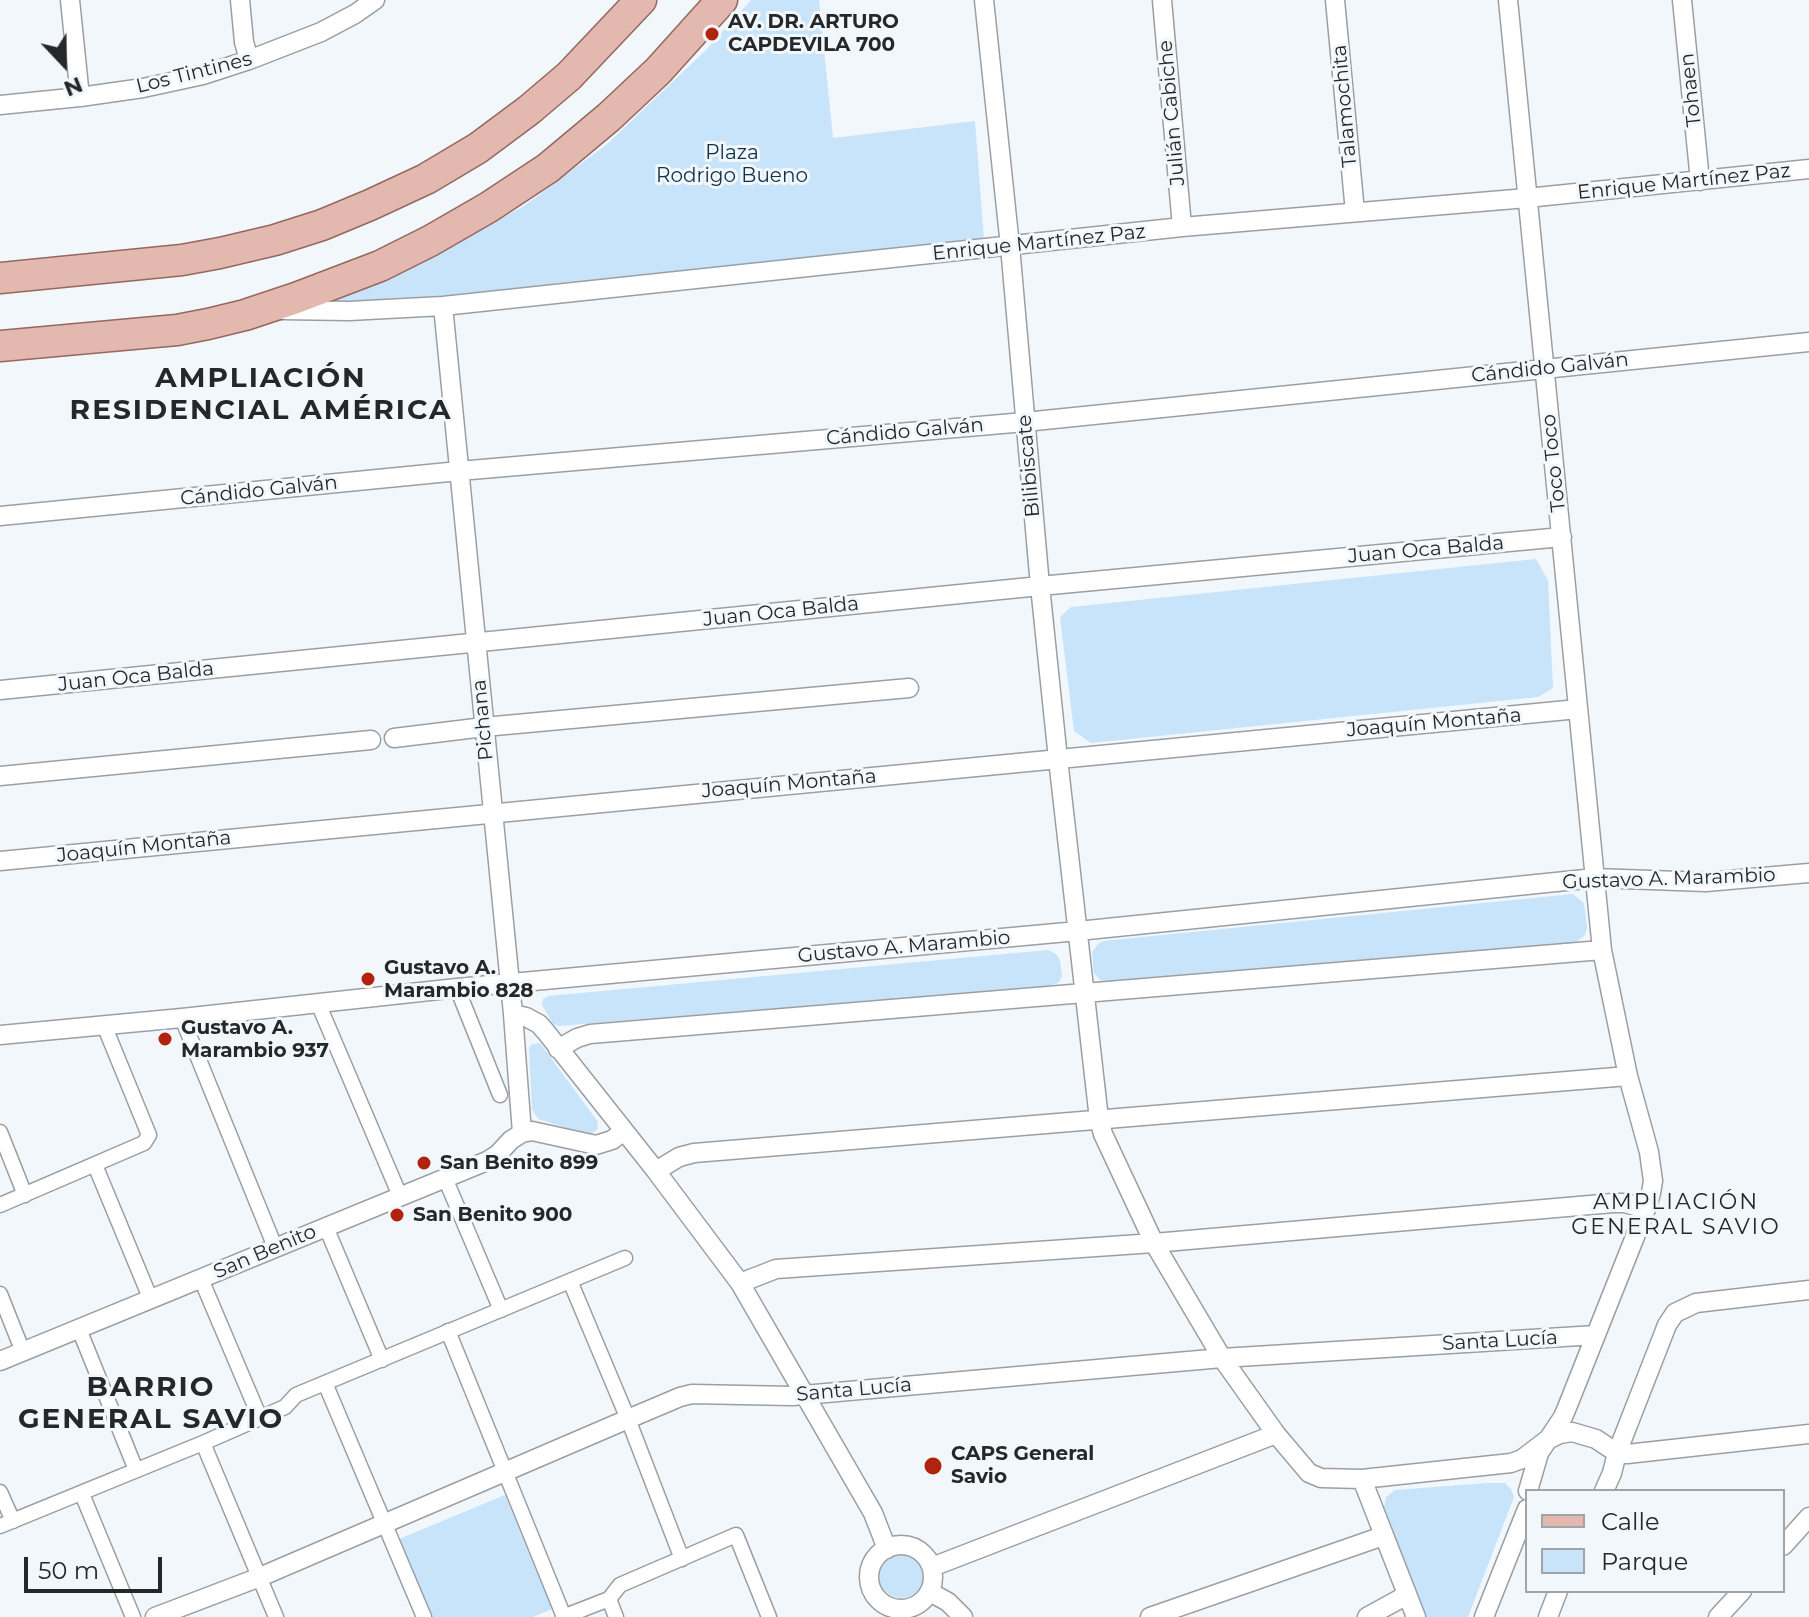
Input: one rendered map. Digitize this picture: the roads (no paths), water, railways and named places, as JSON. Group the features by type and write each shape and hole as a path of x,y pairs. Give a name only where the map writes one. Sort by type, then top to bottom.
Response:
{"main road":[{"path":"0,278 182,260 220,253 322,225 370,205 426,179 478,148 529,110 569,76 641,0"},
{"path":"0,346 177,330 270,307 393,260 489,207 548,168 658,71 722,0"}],"street":[{"path":"70,0 80,97"},
{"path":"240,0 249,60"},
{"name":"Los Tintines","path":"0,105 143,88 203,75 321,32 375,0"},
{"name":"Bilibiscate","path":"984,0 1058,759 1103,1134 1154,1243 1222,1358 1276,1434 1309,1473 1321,1478 1362,1479 1511,1463"},
{"name":"Julián Cabiche","path":"1162,0 1182,227"},
{"name":"Talamochita","path":"1335,0 1355,212"},
{"name":"Toco Toco","path":"1508,0 1602,950 1653,1181 1646,1209 1563,1417 1534,1466 1532,1488"},
{"name":"Tohaen","path":"1682,0 1700,181"},
{"name":"Enrique Martínez Paz","path":"270,307 299,312 443,306 1182,227 1527,198 1809,169"},
{"name":"Pichana","path":"443,306 522,1133"},
{"name":"Cándido Galván","path":"0,516 459,471 1025,422 1809,342"},
{"name":"Juan Oca Balda","path":"0,690 1562,537"},
{"path":"394,738 909,688"},
{"name":"Joaquín Montaña","path":"0,861 1578,709"},
{"path":"0,776 371,740"},
{"name":"Gustavo A. Marambio","path":"0,1035 1595,878 1706,882 1809,873"},
{"path":"558,1049 590,1034 1602,950"},
{"path":"457,988 500,1095"},
{"path":"318,1003 400,1196"},
{"path":"513,1014 539,1024 740,1283 873,1513 887,1549"},
{"path":"182,1018 275,1247"},
{"path":"0,1205 144,1143 149,1135 104,1025"},
{"path":"656,1171 679,1157 694,1153 1628,1076"},
{"path":"522,1133 532,1131 596,1145 612,1140 624,1131"},
{"path":"0,1132 25,1195"},
{"name":"San Benito","path":"0,1361 487,1161 522,1133"},
{"path":"95,1165 151,1300"},
{"path":"445,1178 501,1310"},
{"path":"740,1283 776,1269 1154,1243 1613,1203 1646,1209"},
{"path":"326,1227 382,1360"},
{"path":"0,1492 6,1524 285,1407 296,1395 625,1258"},
{"path":"201,1279 260,1418"},
{"path":"570,1281 682,1559"},
{"path":"1605,1489 1667,1325 1675,1313 1696,1303 1809,1290"},
{"path":"0,1294 23,1352"},
{"path":"79,1329 136,1470"},
{"path":"448,1331 564,1617 609,1599 620,1585 736,1535 769,1617"},
{"name":"Santa Lucía","path":"155,1617 260,1577 692,1394 782,1396 1222,1358 1596,1335"},
{"path":"325,1383 424,1617"},
{"path":"1511,1463 1522,1459 1547,1440 1572,1432 1596,1439 1617,1453 1809,1434"},
{"path":"932,1567 1276,1434"},
{"path":"203,1443 276,1617"},
{"path":"1511,1463 1519,1467 1532,1488"},
{"path":"1362,1479 1416,1617"},
{"path":"82,1494 133,1617"},
{"path":"1484,1617 1525,1514"},
{"path":"1785,1544 1809,1517"},
{"path":"1150,1617 1383,1536"},
{"path":"871,1588 884,1604 901,1613 923,1601 930,1592 933,1582 930,1561 923,1552 902,1545 887,1549 875,1558 869,1578 874,1617"},
{"path":"930,1592 948,1602 963,1617"},
{"path":"1548,1617 1557,1593"},
{"path":"1718,1617 1740,1593"},
{"path":"1367,1617 1407,1595"},
{"path":"609,1599 616,1617"}],"place":[{"name":"AV. DR. ARTURO CAPDEVILA 700","path":"712,34"},
{"name":"Gustavo A. Marambio 828","path":"368,979"},
{"name":"Gustavo A. Marambio 937","path":"165,1039"},
{"name":"San Benito 899","path":"424,1163"},
{"name":"San Benito 900","path":"397,1215"},
{"name":"CAPS General Savio","path":"933,1466"}],"district":[{"name":"AMPLIACIÓN RESIDENCIAL AMÉRICA","path":"261,395"},
{"name":"AMPLIACIÓN GENERAL SAVIO","path":"1676,1216"},
{"name":"BARRIO GENERAL SAVIO","path":"151,1404"}],"park label":[{"name":"Plaza Rodrigo Bueno","path":"732,164"}]}
